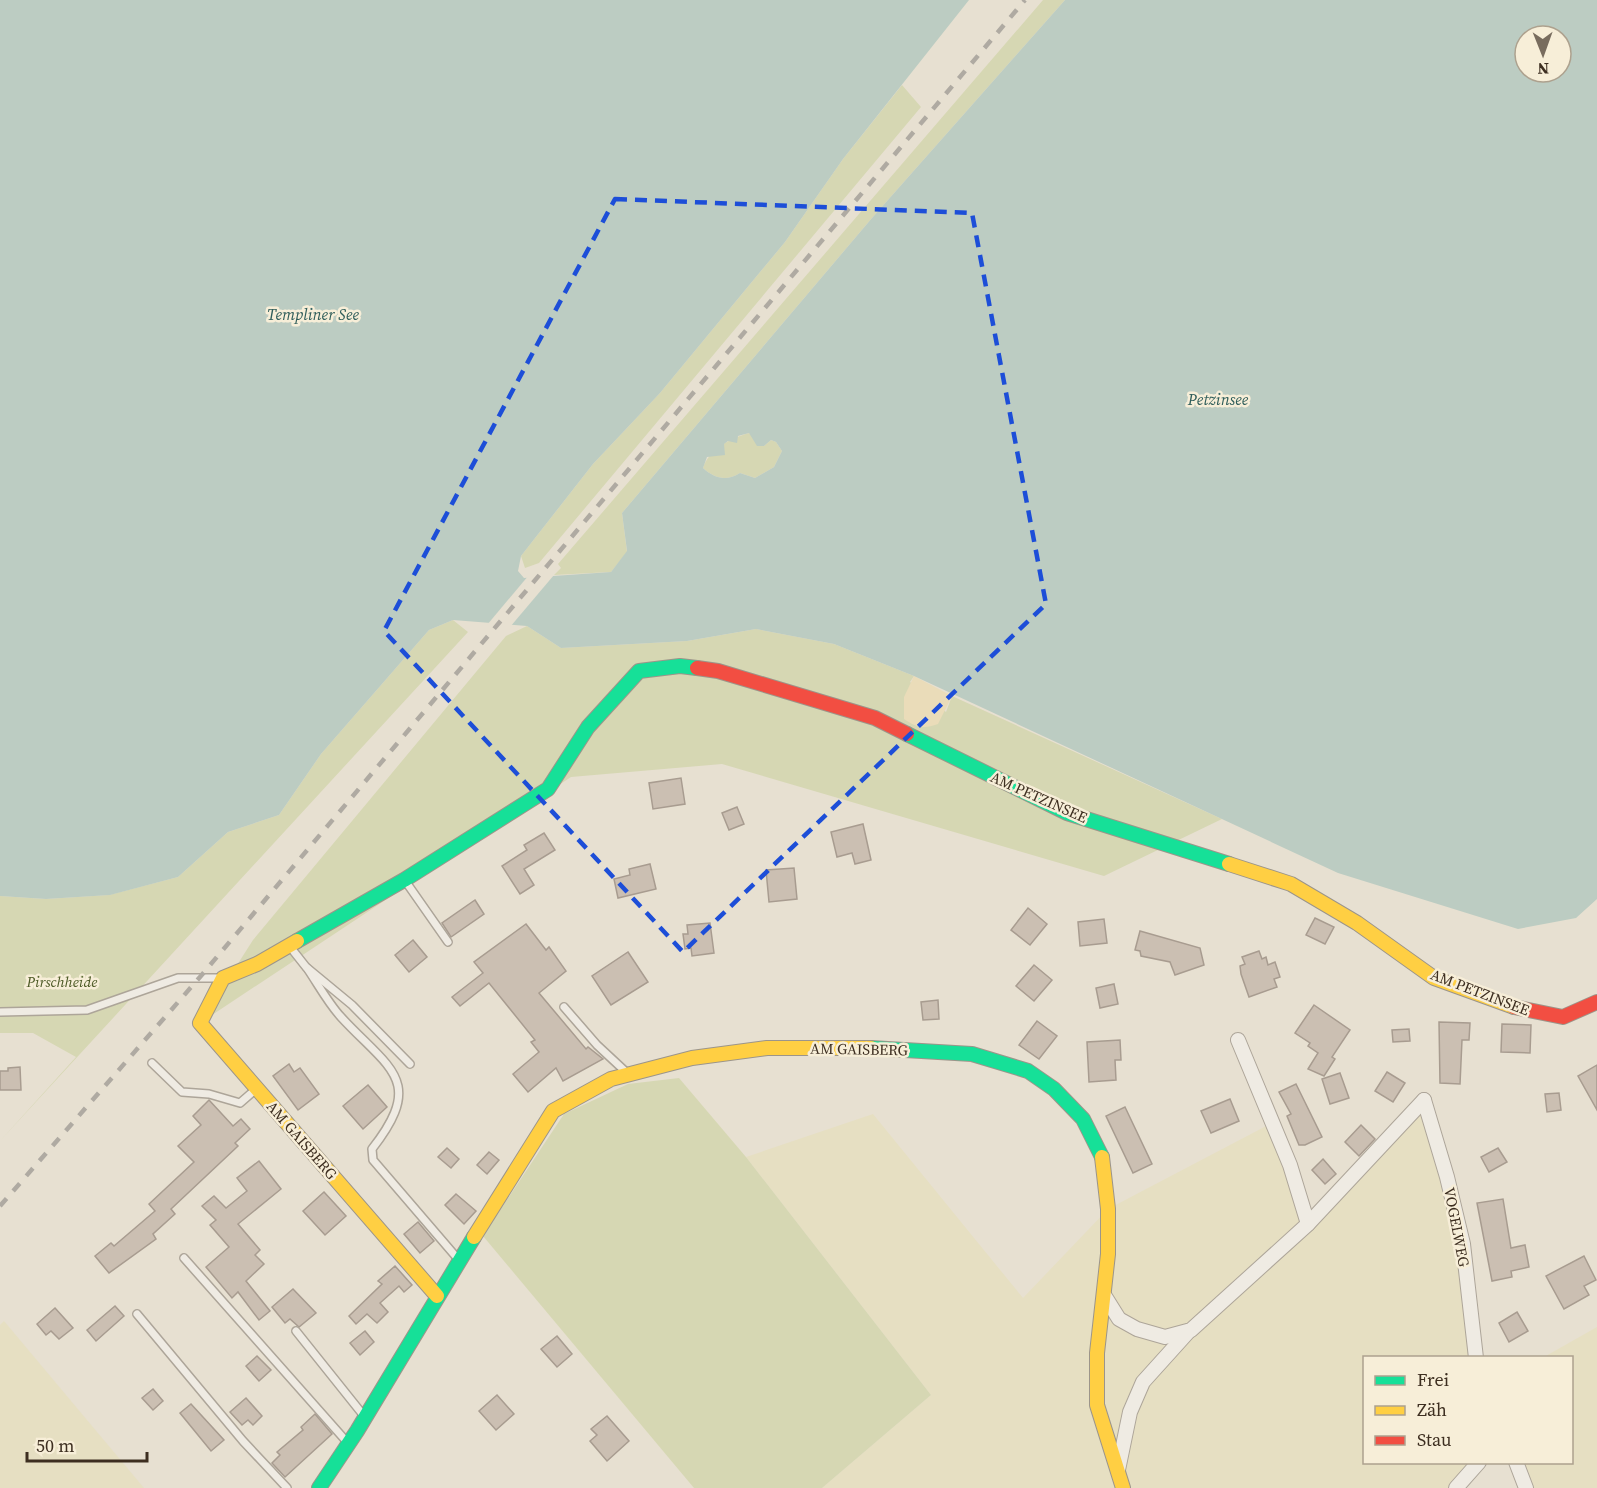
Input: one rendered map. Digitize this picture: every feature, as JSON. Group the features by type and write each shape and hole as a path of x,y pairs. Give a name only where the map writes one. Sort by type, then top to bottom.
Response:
{"street":[{"name":"AM PETZINSEE","path":"405,880 548,789 588,727 639,671 680,666 718,671 875,718 1067,813 1291,884 1357,923 1434,978 1544,1016 1563,1017 1597,1002"},
{"path":"223,978 257,964 405,880"},
{"name":"AM GAISBERG","path":"223,978 200,1023 437,1296"},
{"path":"1118,1473 1130,1412 1143,1382 1191,1329 1308,1224 1290,1165 1238,1040"},
{"name":"AM GAISBERG","path":"319,1488 349,1444 437,1296 553,1111 611,1079 692,1058 767,1048 893,1047 972,1054 1028,1071 1054,1089 1083,1119 1101,1151 1108,1209 1108,1254 1097,1353 1096,1405 1123,1488"},
{"name":"VOGELWEG","path":"1308,1224 1424,1100 1447,1177 1463,1244 1476,1356"},
{"path":"1104,1295 1119,1319 1137,1329 1165,1337 1191,1329"},
{"path":"1456,1488 1477,1464"},
{"path":"1517,1464 1526,1488"}],"lane":[{"path":"405,880 448,942"},
{"path":"289,946 339,1015 396,1074 399,1099 392,1122 372,1149 373,1160 459,1261"},
{"path":"307,968 352,1005 410,1064"},
{"path":"0,1012 87,1010 178,978 223,978"},
{"path":"564,1007 597,1046 628,1074"},
{"path":"152,1063 182,1092 208,1094 240,1103 257,1089"},
{"path":"184,1258 349,1444"},
{"path":"137,1314 243,1441 287,1488"},
{"path":"296,1331 365,1418"}],"highlighted area":[{"path":"615,199 972,213 1046,604 683,952 384,631"}],"shaded area":[{"path":"1424,1100 1481,1356 1363,1356 1363,1464 1479,1464 1459,1488 822,1488 931,1395 746,1157 873,1114 1023,1298 1108,1209 1270,1124 1308,1223"},
{"path":"4,1321 144,1488 0,1488 0,1325"},
{"path":"1597,1327 1597,1488 1526,1488 1516,1464 1573,1464 1573,1356 1546,1356"}],"green space":[{"path":"1043,0 1065,0 872,218 622,513 627,552 611,572 554,575 561,568 558,564"},
{"path":"902,85 921,107 539,563 525,568 521,556 593,464 660,393 785,242 843,159"},
{"path":"749,433 764,446 771,440 776,442 782,451 774,467 755,478 740,473 720,478 703,468 715,450"},
{"name":"Pirschheide","path":"453,620 468,632 0,1141 76,1057 33,1033 0,1033 0,896 46,899 109,895 178,877 228,832 279,815 321,754 429,630"},
{"path":"527,626 561,648 687,641 756,629 834,644 914,676 910,682 946,712 952,696 1222,819 1104,876 722,764 571,777 200,1023 253,940 506,636"},
{"path":"679,1078 746,1157 931,1395 822,1488 694,1488 483,1236 564,1114 628,1084"}],"sand":[{"path":"914,676 952,696 938,724 921,727 904,719 904,697"}],"water":[{"path":"0,0 969,0 843,159 785,242 660,393 593,464 521,556 518,571 524,578 611,572 627,551 622,513 872,218 1065,0 1597,0 1597,899 1576,918 1518,929 1338,873 914,676 834,644 756,629 687,641 561,648 527,626 453,620 429,630 321,754 279,815 228,832 178,877 110,895 46,899 0,896","holes":["749,433 757,446 764,446 771,440 776,442 782,451 774,467 755,478 740,473 720,478 703,468 707,457 725,455 724,444 728,441 737,443 738,436"]}],"pier":[{"path":"552,573 554,575 510,627 487,625 529,575"}],"building":[{"path":"681,778 685,804 653,809 649,783"},
{"path":"737,807 744,824 729,830 722,813"},
{"path":"863,824 871,860 855,864 852,853 837,857 831,832"},
{"path":"544,833 555,850 524,869 534,885 520,894 502,866 527,850 524,845"},
{"path":"650,864 656,889 618,898 614,879 630,875 629,869"},
{"path":"794,868 797,899 769,902 766,870"},
{"path":"475,900 484,914 451,937 442,923"},
{"path":"1028,908 1047,924 1030,945 1011,930"},
{"path":"1315,918 1334,927 1325,944 1306,935"},
{"path":"1104,919 1107,943 1080,946 1078,922"},
{"path":"710,923 714,953 692,956 691,948 685,949 683,934 688,934 687,925"},
{"path":"526,924 546,950 549,947 566,971 539,993 586,1049 588,1047 603,1059 563,1081 556,1068 528,1092 513,1074 539,1052 531,1042 535,1040 489,983 460,1006 452,997 483,973 474,962"},
{"path":"1140,931 1200,948 1204,965 1175,975 1170,962 1141,956 1140,951 1135,950"},
{"path":"413,940 427,957 409,972 395,955"},
{"path":"1259,951 1262,959 1266,957 1268,965 1275,962 1280,977 1274,979 1277,987 1249,997 1240,966 1245,964 1242,957"},
{"path":"628,952 648,982 611,1005 592,976"},
{"path":"1034,965 1052,980 1034,1001 1016,986"},
{"path":"1114,984 1118,1004 1100,1008 1096,988"},
{"path":"938,1000 939,1019 923,1020 921,1002"},
{"path":"1314,1005 1350,1030 1332,1057 1335,1059 1324,1076 1308,1069 1318,1053 1308,1046 1310,1043 1295,1033"},
{"path":"1037,1021 1057,1036 1039,1059 1019,1045"},
{"path":"1439,1022 1470,1023 1469,1040 1462,1040 1460,1084 1440,1083"},
{"path":"1502,1024 1531,1025 1530,1053 1501,1052"},
{"path":"1409,1029 1410,1041 1393,1042 1392,1030"},
{"path":"1120,1040 1121,1060 1115,1060 1116,1080 1089,1082 1087,1042"},
{"path":"289,1064 294,1072 300,1068 319,1094 298,1110 273,1076"},
{"path":"1597,1065 1597,1110 1578,1076"},
{"path":"20,1067 21,1090 0,1090 0,1071"},
{"path":"1387,1072 1405,1083 1393,1102 1375,1091"},
{"path":"1340,1073 1349,1098 1330,1104 1322,1079"},
{"path":"1296,1084 1322,1137 1305,1145 1299,1145 1287,1116 1291,1114 1279,1092"},
{"path":"368,1085 387,1107 363,1129 343,1106"},
{"path":"1559,1093 1561,1110 1547,1112 1545,1094"},
{"path":"1230,1099 1239,1121 1211,1133 1201,1111"},
{"path":"209,1100 233,1126 241,1119 250,1129 235,1143 238,1146 171,1209 175,1214 153,1234 156,1239 109,1273 95,1256 111,1243 114,1246 155,1211 149,1204 194,1162 178,1146 201,1125 193,1116"},
{"path":"1125,1107 1152,1164 1133,1173 1106,1116"},
{"path":"1361,1125 1375,1139 1359,1156 1345,1142"},
{"path":"447,1148 459,1159 451,1168 438,1157"},
{"path":"1498,1148 1507,1162 1489,1172 1481,1157"},
{"path":"489,1152 499,1160 487,1174 477,1165"},
{"path":"1323,1159 1336,1174 1325,1184 1312,1170"},
{"path":"259,1161 281,1189 238,1224 260,1250 255,1255 264,1264 246,1281 270,1311 259,1320 238,1292 232,1298 206,1267 229,1247 210,1225 216,1220 202,1206 214,1196 226,1208 247,1191 237,1178"},
{"path":"324,1192 346,1216 325,1235 303,1211"},
{"path":"456,1194 476,1211 464,1224 445,1205"},
{"path":"1503,1199 1511,1248 1525,1245 1529,1267 1511,1271 1512,1277 1492,1281 1477,1203"},
{"path":"418,1222 434,1241 420,1253 404,1234"},
{"path":"1584,1256 1596,1280 1584,1286 1589,1295 1564,1309 1546,1276"},
{"path":"395,1266 412,1285 404,1292 399,1286 380,1303 388,1312 377,1323 367,1314 356,1324 349,1316 382,1284 378,1281"},
{"path":"293,1289 316,1313 299,1327 290,1319 285,1323 272,1307"},
{"path":"115,1306 124,1316 96,1341 87,1330"},
{"path":"55,1308 73,1328 59,1339 51,1331 46,1335 37,1324"},
{"path":"1517,1312 1528,1331 1509,1342 1499,1323"},
{"path":"365,1331 374,1342 360,1355 350,1343"},
{"path":"557,1336 572,1354 557,1367 541,1349"},
{"path":"257,1356 271,1370 259,1381 246,1366"},
{"path":"153,1389 163,1401 153,1410 142,1398"},
{"path":"497,1395 514,1414 496,1430 479,1411"},
{"path":"246,1398 262,1416 253,1425 248,1420 242,1425 230,1412"},
{"path":"191,1404 224,1440 211,1451 180,1413"},
{"path":"315,1414 332,1434 285,1477 272,1463 280,1455 277,1452 303,1430 301,1427"},
{"path":"607,1416 629,1441 607,1461 590,1441 597,1435 591,1429"}],"railway":[{"path":"0,1206 200,977 1025,0"}],"traffic: fast":[{"path":"297,941 404,880 548,789 588,727 639,671 680,666 697,668"},
{"path":"907,734 1067,813 1229,864"},
{"path":"871,1048 972,1054 1028,1071 1054,1089 1083,1119 1102,1157"},
{"path":"319,1488 357,1431 474,1237"}],"traffic: slow":[{"path":"1229,864 1291,884 1357,923 1434,978 1514,1007"},
{"path":"297,941 257,964 223,978 200,1023 437,1296"},
{"path":"474,1237 553,1111 611,1079 692,1058 767,1048 871,1048"},
{"path":"1102,1157 1108,1209 1108,1254 1097,1353 1097,1405 1123,1488"}],"traffic: jam":[{"path":"697,668 718,671 875,718 907,734"},
{"path":"1514,1007 1563,1017 1597,1002"}],"water label":[{"name":"Templiner See","path":"313,314"},
{"name":"Petzinsee","path":"1218,399"}]}
